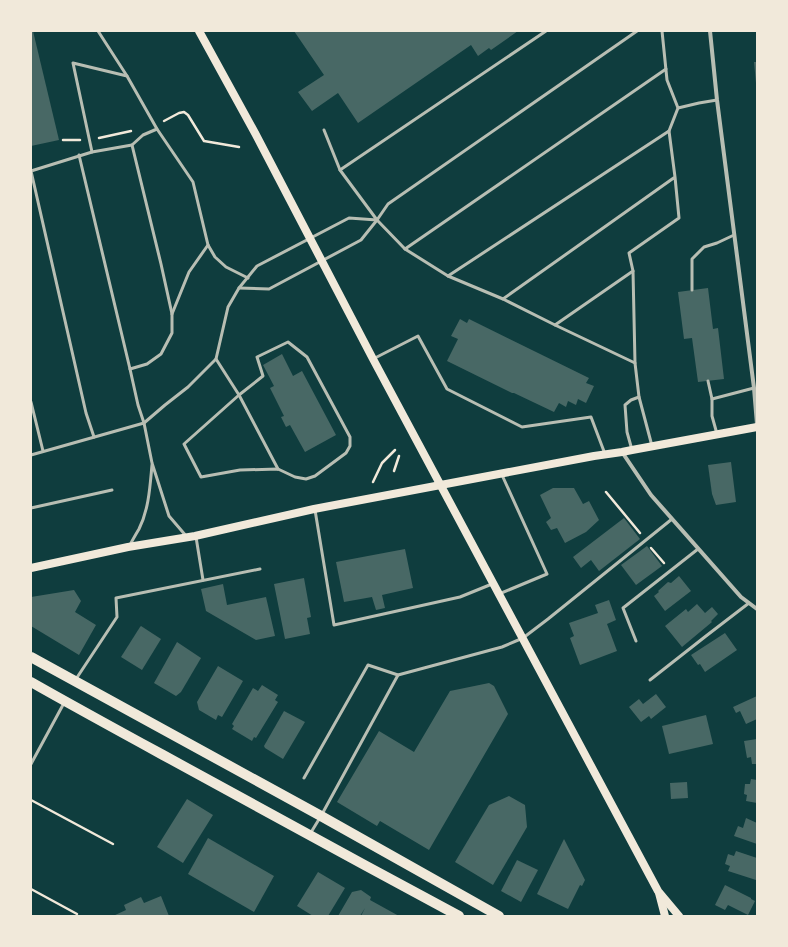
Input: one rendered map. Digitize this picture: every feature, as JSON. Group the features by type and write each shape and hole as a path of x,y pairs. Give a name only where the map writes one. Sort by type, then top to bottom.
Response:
{"main road":[{"path":"199,31 255,133 373,359 658,891 679,916"},
{"path":"31,568 128,547 192,536 314,509 757,427"},
{"path":"31,657 499,916"},
{"path":"31,682 64,702 102,721 459,916"},
{"path":"658,891 665,916"}],"street":[{"path":"710,31 717,100 754,388 757,424"},
{"path":"622,452 651,495 741,597 757,609"}],"lane":[{"path":"98,31 127,76 157,128 193,182 208,245 215,257 226,267 248,278"},
{"path":"340,170 546,31"},
{"path":"239,288 269,289 361,240 388,204 637,31"},
{"path":"652,446 639,397 635,363 633,271 629,253 679,218 669,131 678,108 667,80 662,31"},
{"path":"92,152 73,63 127,76"},
{"path":"405,248 666,69"},
{"path":"678,108 717,100"},
{"path":"94,437 86,413 31,171 80,155 132,145 143,135 157,128"},
{"path":"324,130 340,170 377,220 405,248 448,276 503,299 635,363"},
{"path":"448,276 669,131"},
{"path":"130,369 148,364 161,354 172,333 172,314 132,145"},
{"path":"80,155 138,405 144,423 152,463 169,516 192,536 203,580"},
{"path":"503,299 674,177"},
{"path":"31,454 144,423 188,387 216,359 228,307 239,288 257,266 349,218 377,220"},
{"path":"692,290 692,259 704,247 734,235"},
{"path":"172,314 189,272 208,245"},
{"path":"555,325 633,271"},
{"path":"373,359 418,336 447,389 522,427 591,417 605,455"},
{"path":"288,342 307,357 350,437 350,446 346,452 315,476 306,479 295,477 278,469 240,470 201,477 184,444 239,395 263,376 257,358 288,342"},
{"path":"216,359 239,395 278,469"},
{"path":"708,381 712,399 712,416 717,434"},
{"path":"712,399 754,388"},
{"path":"632,450 627,432 624,406 631,400 639,397"},
{"path":"31,402 43,451"},
{"path":"128,547 139,528 146,510 150,494 152,463"},
{"path":"499,594 547,574 501,474"},
{"path":"31,508 112,490"},
{"path":"314,509 334,625 460,597 494,583"},
{"path":"304,778 368,665 398,675 502,647 523,638 672,519"},
{"path":"636,642 623,608 698,549"},
{"path":"74,681 117,617 116,598 260,569"},
{"path":"650,680 749,604"},
{"path":"309,835 398,675"},
{"path":"31,764 64,702"}],"path":[{"path":"373,482 382,463 395,450"},
{"path":"394,471 399,456"},
{"path":"31,800 113,844"},
{"path":"31,889 77,914"}],"building":[{"path":"31,31 33,31 59,140 31,146"},
{"path":"294,31 518,31 491,50 489,48 478,56 471,45 358,123 338,93 312,111 298,92 324,75"},
{"path":"754,62 757,62 756,83"},
{"path":"708,288 713,329 718,328 724,379 698,382 692,338 684,339 678,292"},
{"path":"460,319 467,323 469,319 589,378 586,383 594,386 586,403 578,399 576,405 568,401 566,407 559,403 554,412 447,361 458,339 451,336"},
{"path":"282,354 293,376 302,371 336,435 305,452 290,425 286,427 281,417 284,416 270,388 274,386 263,365"},
{"path":"731,462 736,502 716,505 712,494 708,465"},
{"path":"553,488 574,488 583,504 589,501 599,520 586,532 565,543 557,528 551,530 546,522 551,518 540,495"},
{"path":"624,518 640,539 599,571 591,560 581,568 573,557"},
{"path":"647,546 662,566 636,585 621,565"},
{"path":"405,549 413,588 382,595 385,608 376,610 372,597 344,602 336,562"},
{"path":"679,576 691,591 665,611 654,596 668,582 671,583"},
{"path":"304,578 311,617 307,618 310,634 285,639 274,584"},
{"path":"223,584 227,605 266,597 275,636 256,640 206,611 201,589"},
{"path":"74,590 81,601 75,612 96,625 79,655 31,626 31,597"},
{"path":"609,600 616,620 607,624 617,651 580,665 570,638 574,636 569,623 598,613 595,605"},
{"path":"697,604 705,613 712,607 718,614 711,621 712,622 682,647 665,626 686,609 688,612"},
{"path":"141,626 161,639 142,670 121,657"},
{"path":"725,633 737,650 705,672 700,664 698,665 691,655"},
{"path":"177,642 201,658 181,692 176,696 154,683"},
{"path":"218,666 243,681 222,717 218,715 216,720 199,710 197,702"},
{"path":"489,683 494,686 508,714 429,850 380,821 377,826 337,802 379,731 414,752 450,691"},
{"path":"262,685 278,695 275,700 278,702 256,738 254,737 252,741 232,729 234,726 232,724 253,688 258,691"},
{"path":"656,694 666,707 651,719 649,716 641,722 629,707 639,699 643,704"},
{"path":"757,696 757,719 746,724 740,711 736,713 733,707"},
{"path":"284,711 305,722 283,759 264,746"},
{"path":"706,715 713,744 669,754 662,726"},
{"path":"757,739 757,764 752,764 751,757 747,758 744,741"},
{"path":"751,779 757,780 757,803 746,801 747,795 744,794 745,784 750,784"},
{"path":"687,782 688,798 671,799 670,783"},
{"path":"509,796 525,805 527,827 493,885 455,862 489,805"},
{"path":"187,799 213,815 183,863 157,847"},
{"path":"746,818 757,823 757,844 734,836 738,826 743,828"},
{"path":"208,838 274,876 254,912 188,874"},
{"path":"564,839 585,880 582,886 580,885 568,909 537,894"},
{"path":"736,851 757,858 756,880 728,871 730,866 725,864 728,854 734,856"},
{"path":"517,860 538,870 521,902 501,891"},
{"path":"318,872 345,888 328,916 313,916 297,906"},
{"path":"725,885 755,901 748,915 728,905 725,910 715,905"},
{"path":"361,890 371,897 370,900 399,916 361,916 365,908 360,916 338,916 352,892"},
{"path":"161,896 169,916 113,916 126,910 124,905 141,897 144,903"}]}
